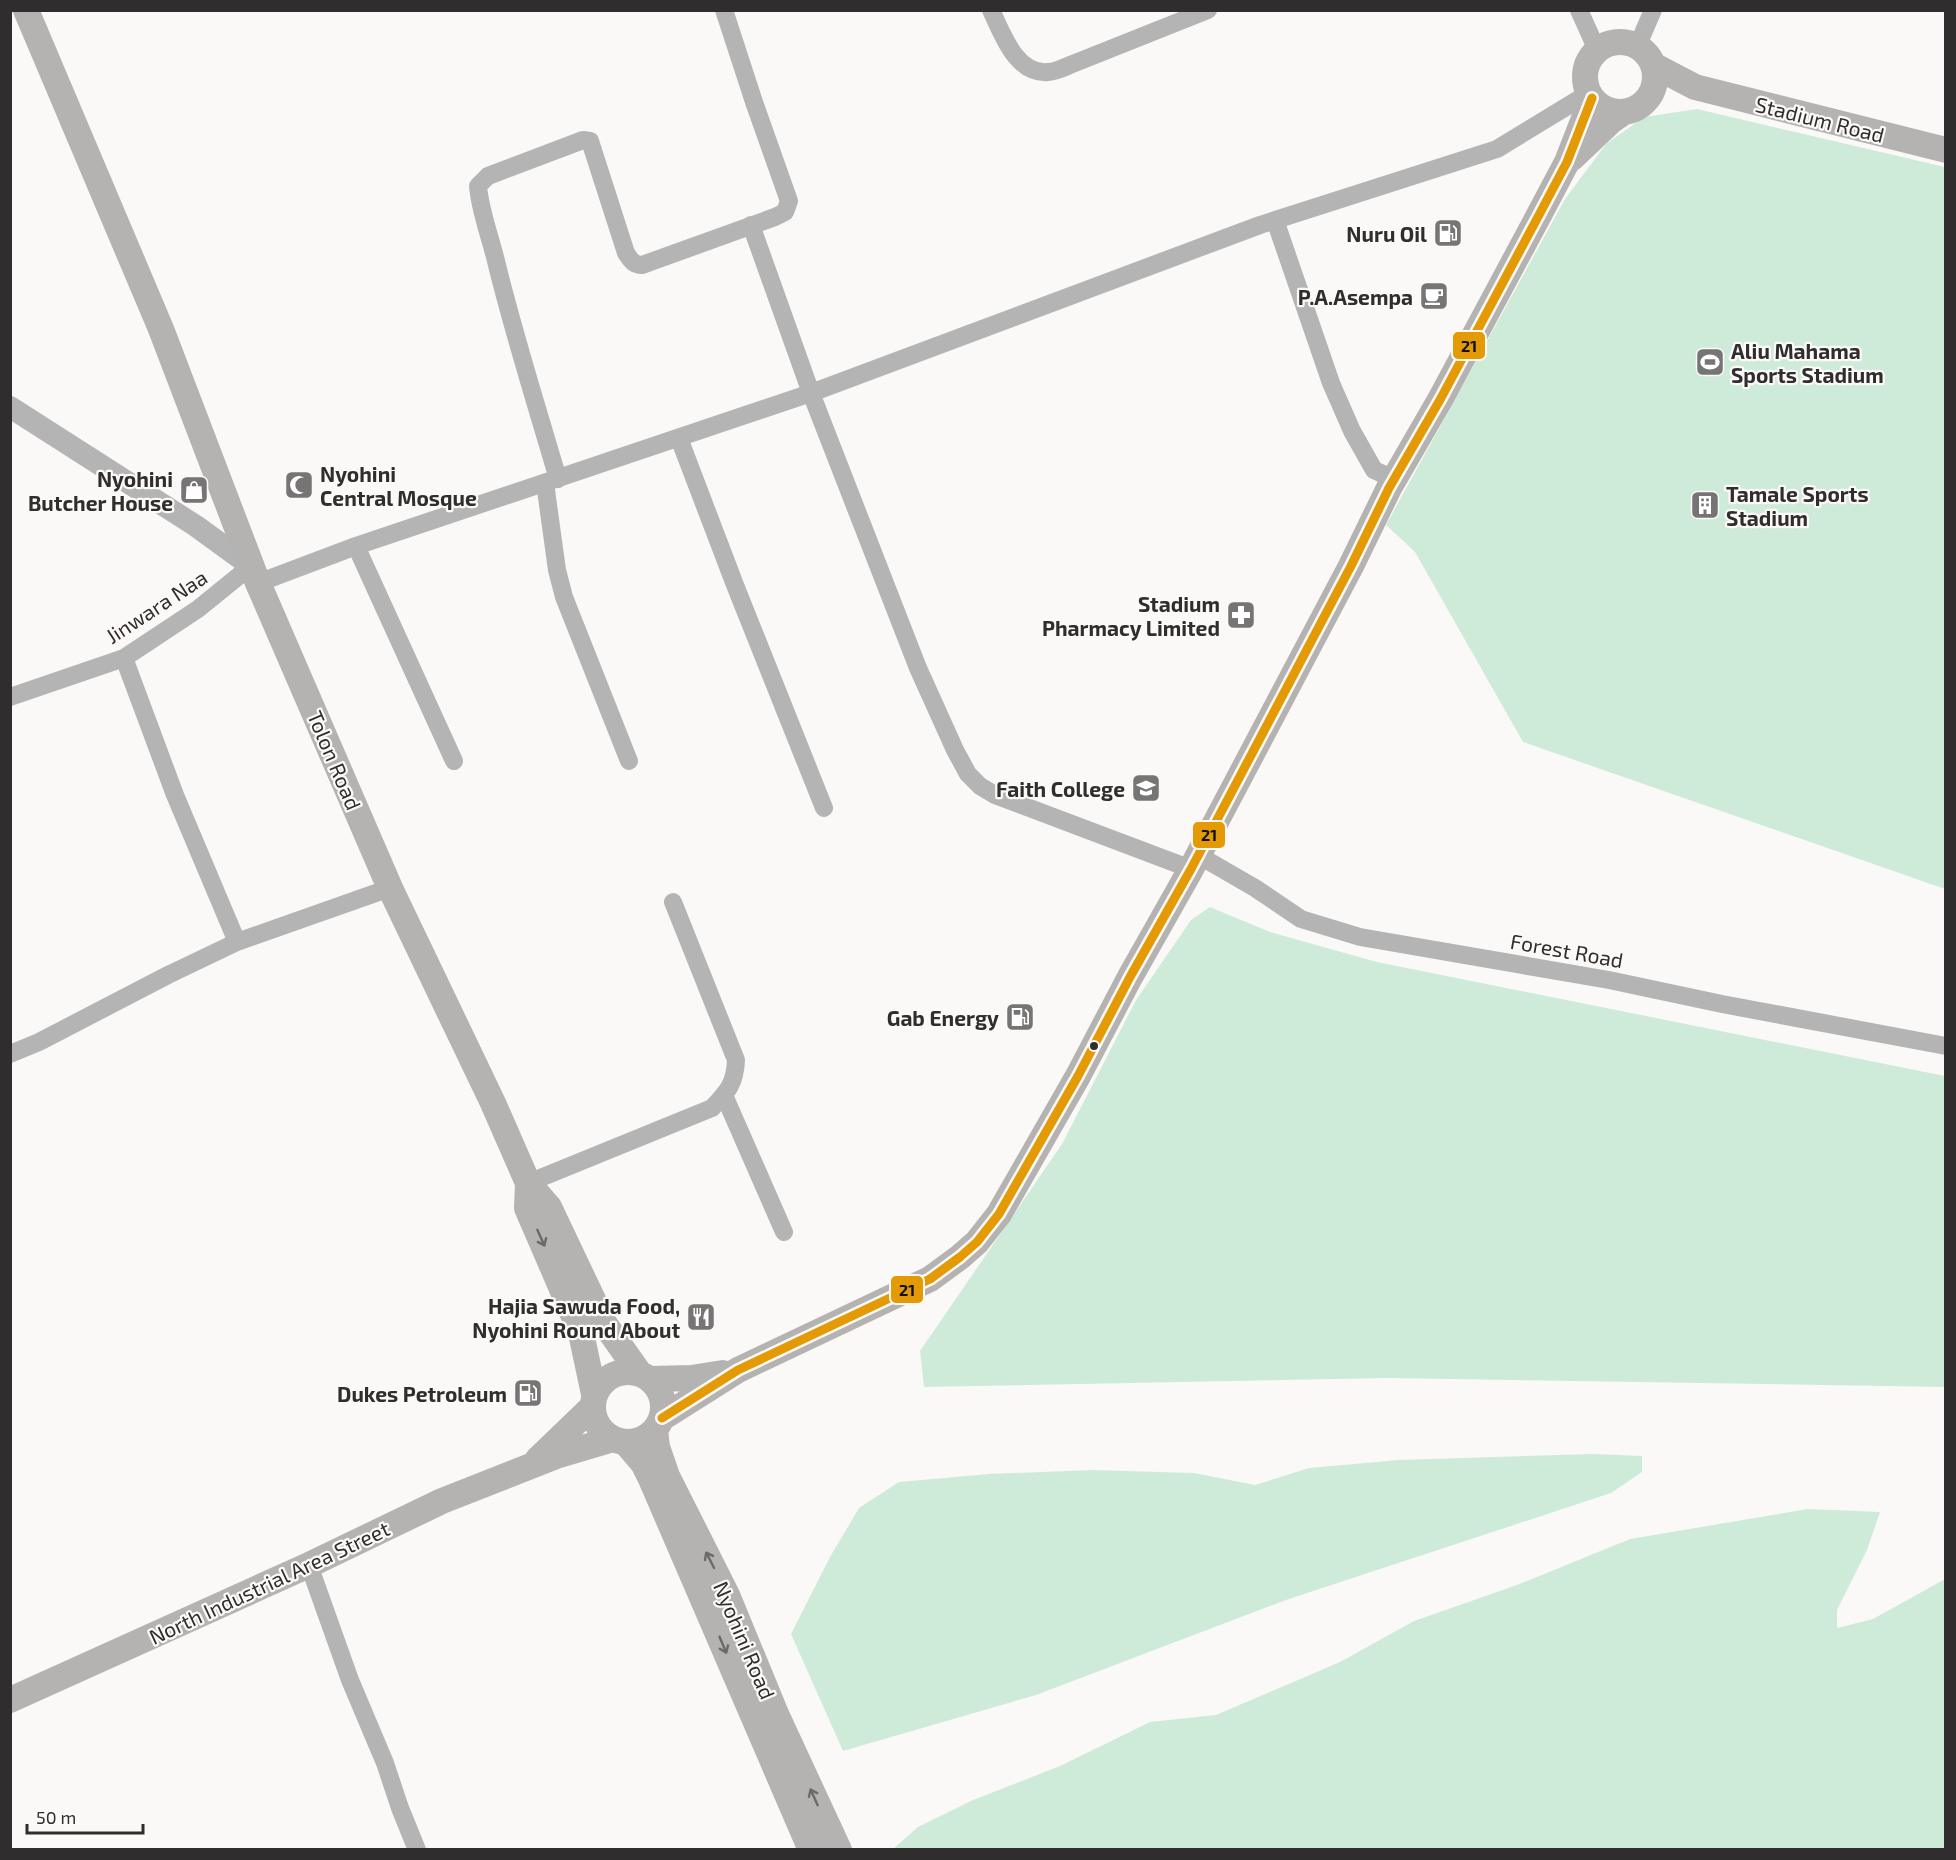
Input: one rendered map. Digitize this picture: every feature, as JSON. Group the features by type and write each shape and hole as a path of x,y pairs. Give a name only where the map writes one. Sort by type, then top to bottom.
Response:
{"main road":[{"name":"Tolon Road","path":"26,10 161,329 255,575 390,888 493,1103 528,1183"},
{"path":"1567,162 1580,153 1611,121 1647,100 1654,83 1645,56 1623,42 1598,50 1587,66 1585,75 1591,96 1603,108 1624,112"},
{"name":"Stadium Road","path":"1645,56 1695,87 1946,150"},
{"name":"Stadium Road","path":"1647,100 1695,87"},
{"path":"528,1183 528,1208 581,1333 598,1426 605,1434 619,1441 636,1442 646,1438 658,1424 738,1370 930,1279 977,1242 999,1214 1195,862 1351,566 1394,479 1441,398 1567,162 1591,96"},
{"path":"528,1183 549,1207 604,1323 662,1396 663,1407 658,1424"},
{"path":"593,1400 602,1383 610,1376 630,1371 645,1376 691,1378 738,1370"},
{"name":"North Industrial Area Street","path":"529,1468 593,1400"},
{"name":"Nyohini Road","path":"658,1424 657,1447 667,1476 727,1595 776,1714 839,1850"},
{"name":"North Industrial Area Street","path":"10,1700 309,1565 442,1501 559,1455 619,1441"},
{"name":"Nyohini Road","path":"619,1441 643,1463 651,1479 811,1850"}],"street":[{"path":"629,761 564,597 558,570 551,481 488,227 479,201 478,186 488,176 583,140 590,141 626,253 637,265 785,212 789,201 724,10"},
{"path":"991,10 1012,54 1031,68 1047,73 1070,66 1208,10"},
{"path":"1579,10 1598,50"},
{"path":"1645,56 1653,10"},
{"name":"Jinwara Naa","path":"10,696 124,658 255,575 357,546 811,393 1275,220 1497,149 1591,96"},
{"path":"1275,220 1331,383 1352,431 1374,470 1394,479"},
{"name":"Forest Road","path":"752,225 811,393 918,669 955,750 968,774 980,786 995,795 1195,862 1255,888 1301,919 1360,937 1609,980 1722,1004 1946,1046"},
{"path":"13,412 196,526 255,575"},
{"path":"679,438 824,808"},
{"path":"357,546 454,761"},
{"path":"124,658 174,795 237,942"},
{"path":"10,1054 39,1042 237,942 390,888"},
{"path":"528,1183 712,1108 724,1095 735,1077 735,1060 673,902"},
{"path":"724,1095 784,1232"},
{"path":"309,1565 350,1680 386,1763 400,1808 417,1850"}],"green space":[{"name":"Aliu Mahama Sports Stadium","path":"1697,109 1945,167 1945,889 1523,742 1415,552 1386,525 1565,199 1606,144 1644,117"},
{"path":"1210,907 1270,932 1377,962 1945,1076 1945,1387 1387,1378 924,1387 920,1351 1062,1144 1136,1000 1191,920"},
{"path":"1591,1454 1642,1456 1642,1472 1611,1493 1286,1600 1036,1695 843,1751 791,1634 830,1557 859,1508 899,1482 989,1474 1092,1470 1194,1473 1255,1485 1309,1468 1399,1460"},
{"path":"1808,1509 1880,1512 1867,1550 1837,1610 1837,1628 1873,1619 1945,1579 1945,1849 893,1849 918,1827 973,1800 1060,1766 1150,1722 1216,1715 1340,1662 1414,1621 1517,1585 1630,1539"}],"transit line":[{"name":"21","path":"662,1418 738,1370 930,1279 977,1242 999,1214 1078,1076 1191,869 1351,566 1389,488 1441,398 1539,215 1567,162 1592,98"}],"place":[{"name":"Nuru Oil","path":"1448,233"},
{"name":"P.A.Asempa","path":"1434,296"},
{"name":"Aliu Mahama Sports Stadium","path":"1710,362"},
{"name":"Nyohini Central Mosque","path":"299,485"},
{"name":"Nyohini Butcher House","path":"194,490"},
{"name":"Tamale Sports Stadium","path":"1705,505"},
{"name":"Stadium Pharmacy Limited","path":"1241,615"},
{"name":"Faith College","path":"1146,788"},
{"name":"Gab Energy","path":"1020,1017"},
{"name":"Hajia Sawuda Food, Nyohini Round About","path":"701,1317"},
{"name":"Dukes Petroleum","path":"528,1393"}]}
